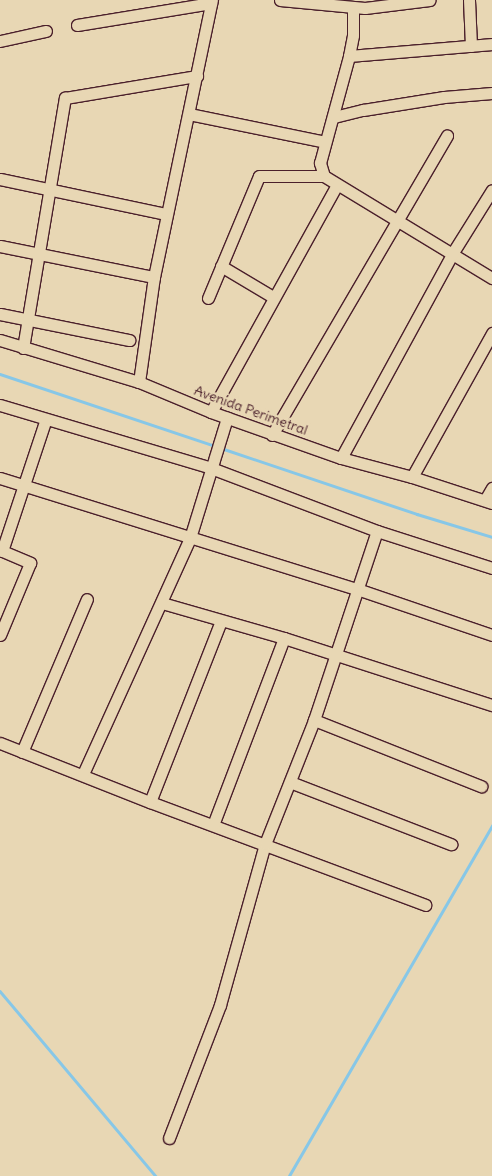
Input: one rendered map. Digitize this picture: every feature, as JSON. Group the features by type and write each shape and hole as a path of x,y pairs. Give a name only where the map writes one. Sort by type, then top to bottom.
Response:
{"street":[{"path":"280,0 353,8 430,0"},
{"path":"470,0 471,46"},
{"path":"77,25 211,2 154,277 139,382"},
{"path":"324,176 320,163 349,56 353,34 353,8"},
{"path":"0,41 46,31"},
{"path":"349,56 492,44"},
{"path":"23,348 65,98 197,76"},
{"path":"334,117 363,110 444,97 492,93"},
{"path":"189,114 325,142"},
{"path":"272,435 446,135"},
{"path":"208,298 259,176 324,176 492,278"},
{"path":"0,179 166,214"},
{"path":"211,412 337,185"},
{"path":"341,458 452,254 492,190"},
{"path":"0,246 154,277"},
{"path":"221,266 274,297"},
{"path":"0,314 129,340"},
{"path":"412,477 492,333"},
{"name":"Avenida Perimetral","path":"0,340 139,382 272,435 341,458 412,477 489,502"},
{"path":"0,405 212,463 377,531 492,568"},
{"path":"83,774 190,538 227,418"},
{"path":"0,635 30,563 1,550 25,485 46,419"},
{"path":"0,478 357,589 492,635"},
{"path":"489,502 492,488"},
{"path":"169,1138 220,1005 265,844 314,720 377,531"},
{"path":"22,752 87,599"},
{"path":"162,603 284,638 492,705"},
{"path":"150,802 221,621"},
{"path":"213,825 284,638"},
{"path":"314,720 481,786"},
{"path":"0,742 150,802 425,905"},
{"path":"290,782 451,844"}],"waterway":[{"path":"0,374 215,446"},
{"path":"221,448 417,514 492,537"},
{"path":"289,1176 492,826"},
{"path":"0,991 156,1176"}]}
